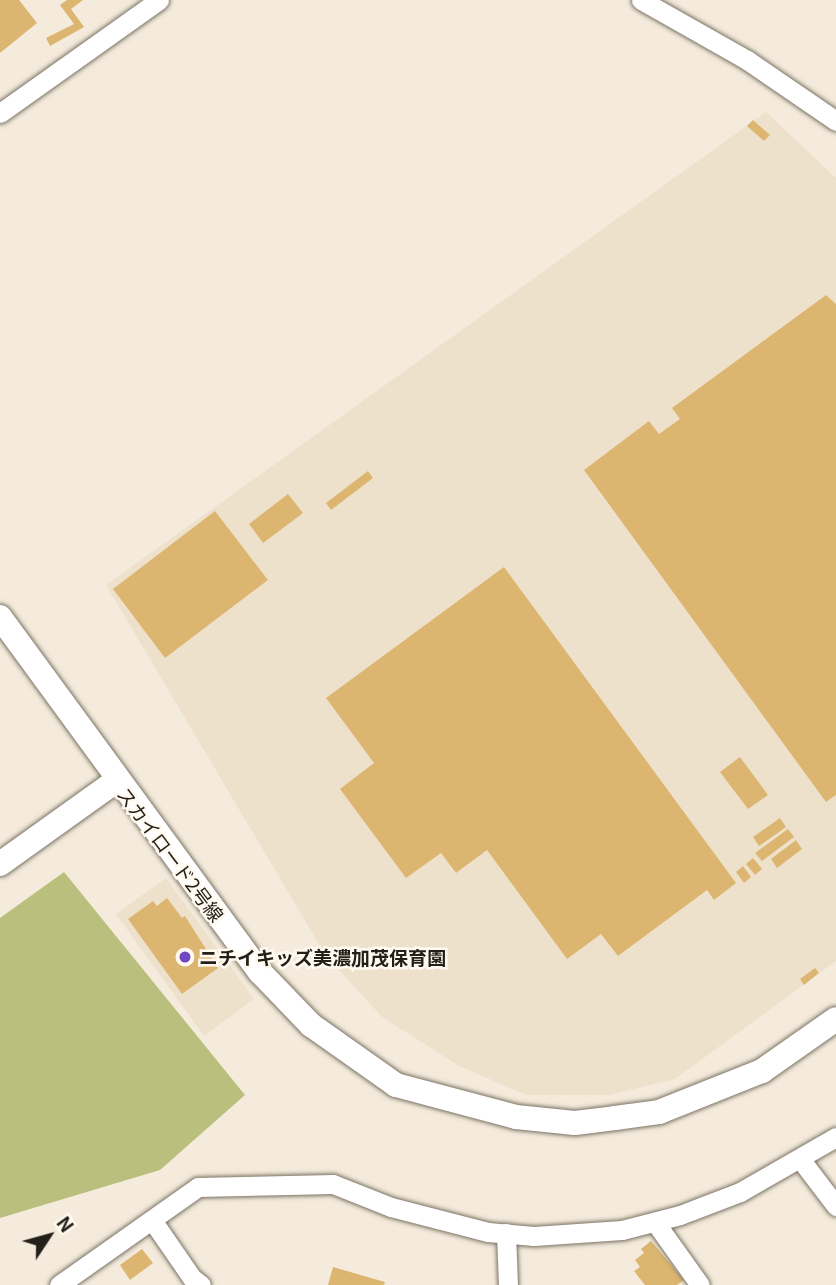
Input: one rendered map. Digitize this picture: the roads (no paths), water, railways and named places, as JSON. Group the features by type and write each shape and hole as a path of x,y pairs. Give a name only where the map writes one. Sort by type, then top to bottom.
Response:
{"street":[{"path":"0,113 159,0"},
{"path":"641,0 747,60 836,121"},
{"name":"スカイロード2号線","path":"0,617 116,781 260,972 311,1025 396,1085 451,1103 575,1123 659,1112 762,1072 836,1019"},
{"path":"0,864 116,781"},
{"path":"59,1285 198,1187 333,1184 391,1207 506,1233 622,1230 655,1222 740,1192 801,1160 836,1137"},
{"path":"801,1160 836,1206"},
{"path":"152,1220 192,1278 201,1285"},
{"path":"655,1222 700,1285"},
{"path":"506,1233 508,1285"}],"place":[{"name":"ニチイキッズ美濃加茂保育園","path":"185,957"}]}
